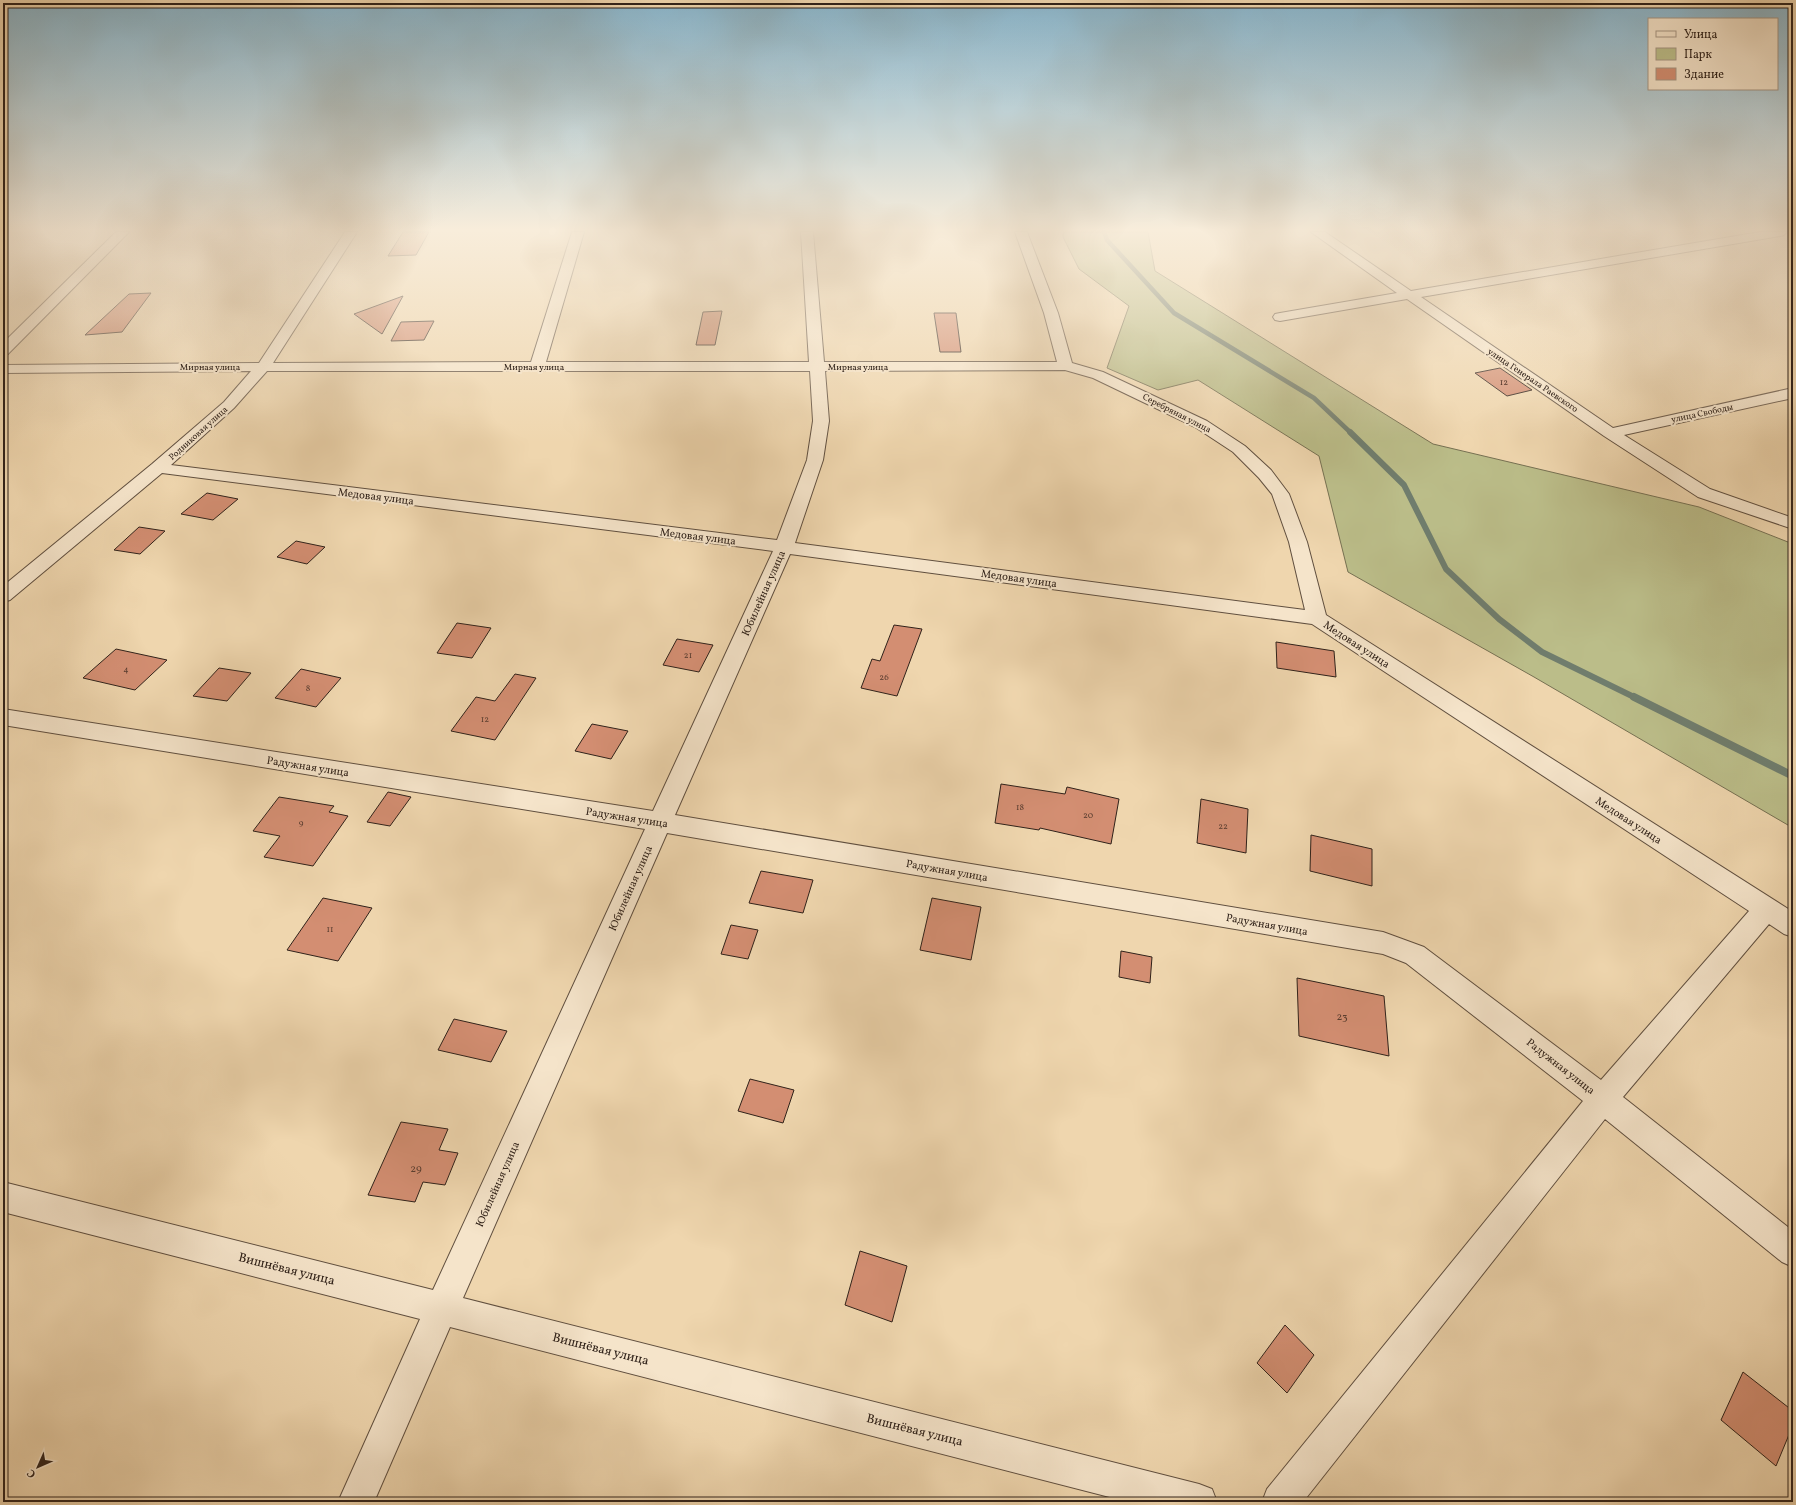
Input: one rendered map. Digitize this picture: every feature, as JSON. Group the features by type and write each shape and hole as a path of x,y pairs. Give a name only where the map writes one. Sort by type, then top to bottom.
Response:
{"street":[{"path":"3,350 52,302"},
{"name":"Родниковая улица","path":"3,596 158,468 228,405 263,367 305,302"},
{"path":"537,367 557,302"},
{"name":"Юбилейная улица","path":"356,1502 784,546 815,460 821,421 812,302"},
{"path":"1047,302 1065,366"},
{"path":"1280,317 1371,302"},
{"name":"улица Генерала Раевского","path":"1419,302 1610,433 1704,494 1793,524"},
{"name":"Мирная улица","path":"3,369 263,367 1065,366"},
{"name":"Серебряная улица","path":"1065,366 1098,375 1201,424 1239,449 1265,474 1280,494 1298,542 1317,618"},
{"name":"улица Свободы","path":"1610,433 1793,393"},
{"name":"Медовая улица","path":"158,468 784,546 1317,618 1793,926"},
{"name":"Радужная улица","path":"3,717 660,822 1383,944 1415,954 1603,1099 1793,1251"},
{"path":"1280,1502 1603,1099 1767,909"},
{"name":"Вишнёвая улица","path":"3,1196 1199,1502"}],"green space":[{"path":"1124,302 1205,302 1433,444 1699,507 1793,544 1793,828 1534,677 1348,572 1319,456 1198,380 1158,390 1107,368 1129,306"}],"building":[{"path":"120,302 144,302 122,332 85,335"},
{"path":"386,302 400,302 382,334 354,314"},
{"path":"722,311 715,345 696,345 703,312"},
{"path":"934,313 956,313 961,352 940,352"},
{"path":"434,321 424,340 391,341 401,322"},
{"path":"1500,368 1532,390 1507,396 1475,373"},
{"path":"207,493 238,499 213,520 181,514"},
{"path":"139,527 165,531 140,554 114,550"},
{"path":"296,541 325,547 307,564 277,557"},
{"path":"457,623 491,628 472,658 437,653"},
{"path":"894,625 922,629 897,696 861,688 872,659 880,661"},
{"path":"677,639 713,645 699,672 663,665"},
{"path":"1276,642 1334,651 1336,677 1277,668"},
{"path":"116,649 167,660 135,690 83,678"},
{"path":"219,668 251,673 227,701 193,696"},
{"path":"301,669 341,678 316,707 275,698"},
{"path":"515,674 536,678 495,740 451,731 476,697 495,701"},
{"path":"592,724 628,731 611,759 575,751"},
{"path":"1001,784 1065,794 1067,787 1119,799 1111,844 1040,828 1039,830 995,823"},
{"path":"388,792 411,797 390,826 367,822"},
{"path":"279,797 334,806 329,812 348,816 313,866 264,857 280,836 253,831"},
{"path":"1201,799 1248,809 1246,853 1197,843"},
{"path":"1311,835 1372,849 1372,886 1310,871"},
{"path":"761,871 813,880 803,913 749,903"},
{"path":"323,898 372,908 338,961 287,950"},
{"path":"932,898 981,907 971,960 920,950"},
{"path":"731,925 758,930 748,959 721,954"},
{"path":"1121,951 1152,957 1150,983 1119,977"},
{"path":"1297,978 1384,996 1389,1056 1299,1036"},
{"path":"454,1019 507,1031 491,1062 438,1050"},
{"path":"750,1079 794,1090 783,1123 738,1111"},
{"path":"401,1122 448,1129 439,1150 458,1153 445,1185 423,1182 415,1202 368,1195"},
{"path":"860,1251 907,1266 892,1322 845,1305"},
{"path":"1285,1325 1314,1355 1287,1393 1257,1363"},
{"path":"1743,1372 1793,1411 1793,1425 1776,1466 1721,1420"}],"waterway":[{"path":"1164,302 1174,313 1314,398 1351,433"},
{"path":"1350,432 1404,485 1446,569 1499,619 1542,652 1636,698"},
{"path":"1634,697 1793,776"}]}
